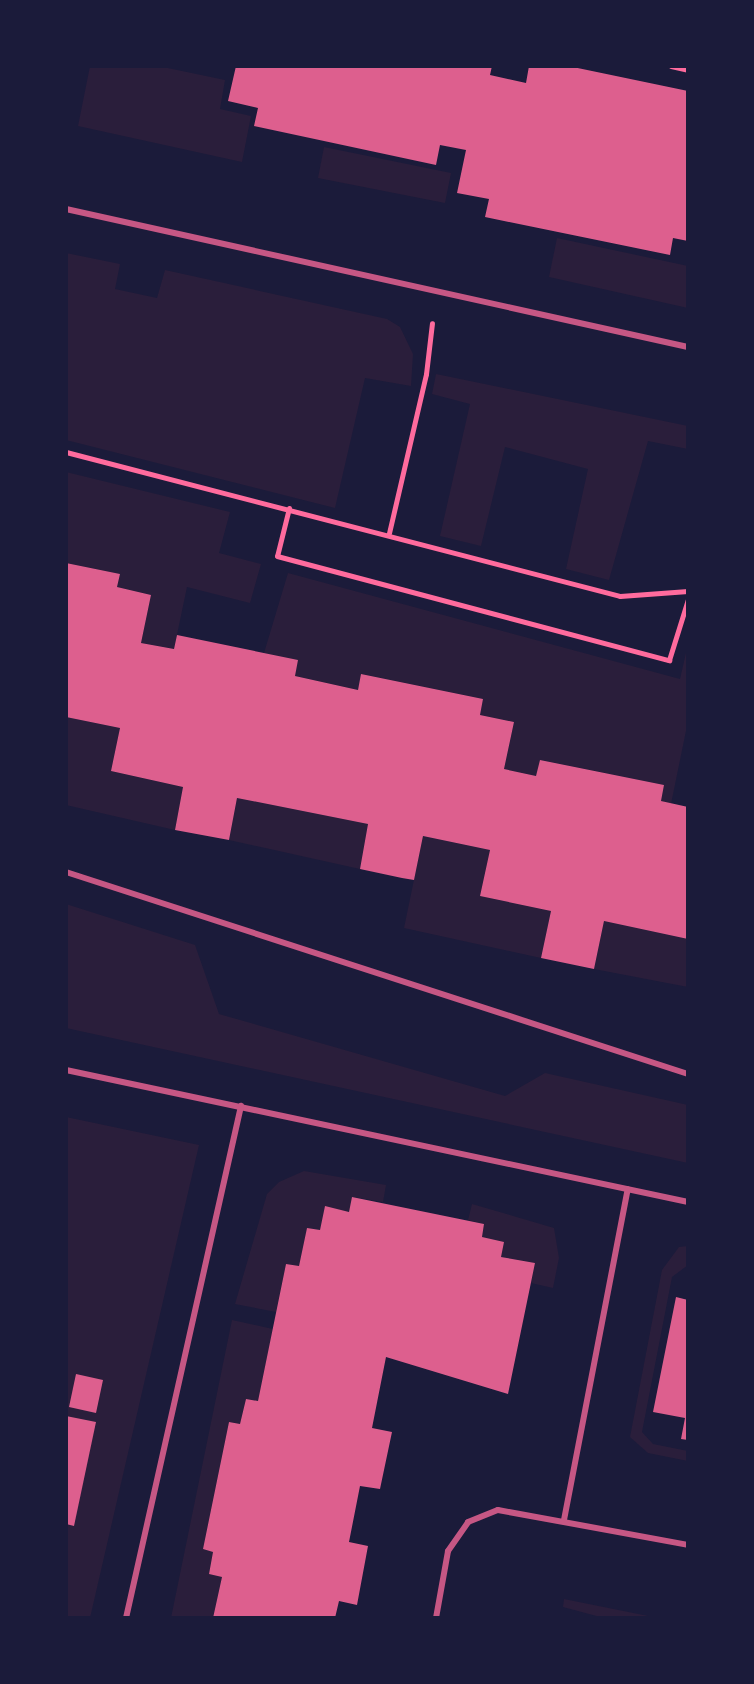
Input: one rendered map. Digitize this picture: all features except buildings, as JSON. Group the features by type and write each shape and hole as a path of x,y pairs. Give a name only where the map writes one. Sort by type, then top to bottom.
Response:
{"lane":[{"path":"66,209 688,347"},
{"path":"66,872 688,1074"},
{"path":"66,1070 688,1202"},
{"path":"126,1618 241,1106"},
{"path":"564,1520 628,1189"},
{"path":"436,1618 448,1551 468,1522 498,1510 688,1545"}],"path":[{"path":"671,66 688,70"},
{"path":"389,533 426,374 435,291"},
{"path":"66,452 389,533 620,596 688,591"},
{"path":"289,508 277,556 669,660 688,599"}],"shaded area":[{"path":"90,66 158,66 225,80 220,109 251,116 242,162 78,126"},
{"path":"324,147 451,173 445,203 318,178"},
{"path":"557,238 688,266 688,308 549,277"},
{"path":"66,253 120,264 115,289 157,298 165,270 387,319 400,327 413,354 411,386 365,378 335,508 66,440"},
{"path":"436,374 688,426 688,449 648,441 609,580 566,569 588,469 505,447 481,546 440,536 470,404 432,394"},
{"path":"66,472 230,512 219,553 261,564 250,603 187,587 174,649 141,643 151,595 117,587 120,574 66,563"},
{"path":"288,573 680,679 688,644 688,721 671,804 661,801 664,785 541,760 536,776 504,769 514,722 480,715 483,699 362,674 358,690 295,676 297,660 264,653"},
{"path":"66,717 120,728 111,771 183,787 175,830 66,805"},
{"path":"237,798 368,824 360,869 229,840"},
{"path":"423,836 490,850 480,896 551,911 541,958 404,928"},
{"path":"66,904 195,945 219,1014 505,1096 545,1073 688,1105 688,1163 66,1028"},
{"path":"604,921 688,939 688,987 594,969"},
{"path":"66,1117 199,1145 90,1618 66,1618 66,1524 73,1526 66,1416"},
{"path":"304,1171 386,1185 383,1202 353,1197 349,1212 325,1207 320,1230 307,1229 299,1266 286,1264 276,1312 235,1304 267,1194 279,1182"},
{"path":"472,1204 554,1228 559,1258 553,1288 531,1283 535,1263 501,1257 482,1237 484,1224 468,1220"},
{"path":"688,1246 688,1265 672,1277 642,1432 653,1444 688,1451 688,1461 648,1453 630,1437 662,1270 679,1247"},
{"path":"232,1320 273,1329 258,1401 246,1399 240,1424 229,1422 203,1549 213,1552 209,1574 222,1577 213,1618 171,1618"},
{"path":"564,1599 658,1618 604,1618 563,1607"}]}
